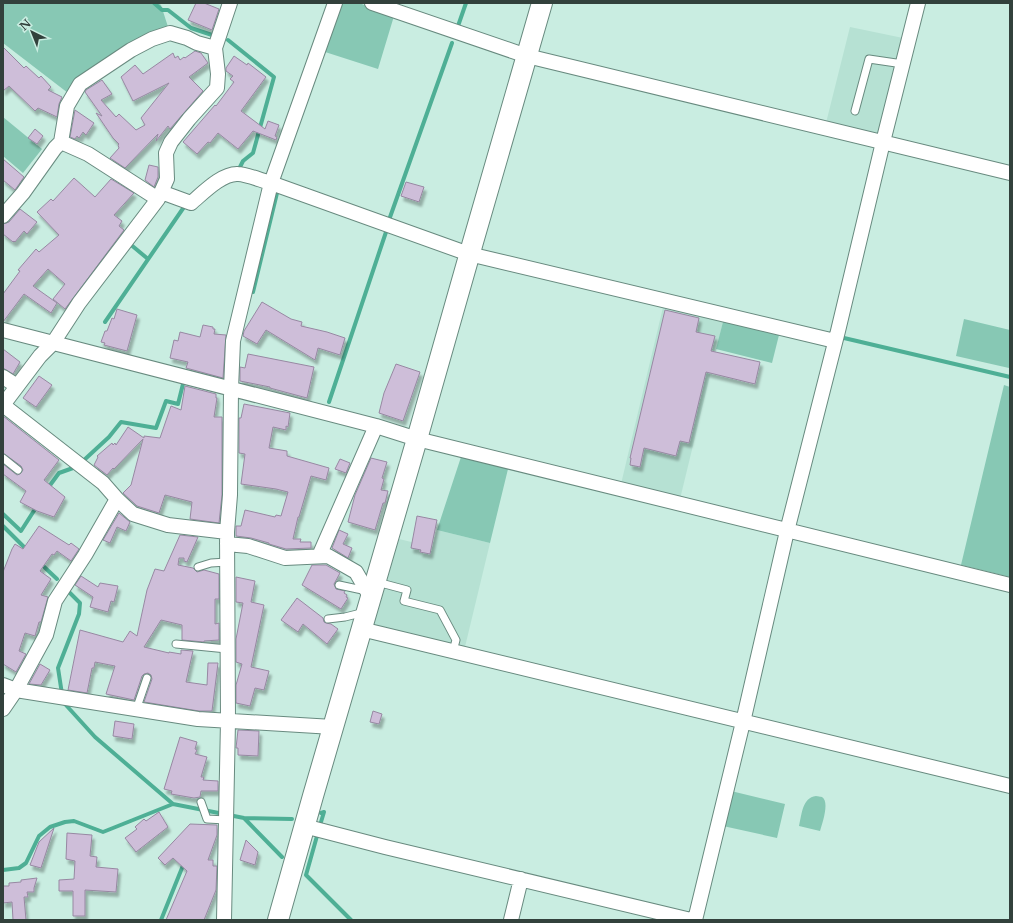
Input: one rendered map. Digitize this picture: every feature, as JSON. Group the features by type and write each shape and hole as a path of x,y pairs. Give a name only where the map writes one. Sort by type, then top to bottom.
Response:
{"street":[{"path":"230,3 215,48 218,74 217,88 189,119 171,142 166,153 167,179 160,195 79,303 53,343 40,356 3,405 103,483 133,514 168,525 227,538 285,558 328,556 356,572 368,602 453,651 1010,786"},
{"path":"224,920 228,721 227,538 230,495 233,341 271,183 335,3"},
{"path":"372,3 526,56 1010,173"},
{"path":"278,920 368,602 417,439 542,3"},
{"path":"695,920 787,531 918,3"},
{"path":"3,216 23,193 55,148 61,142 67,106 80,84 131,50 152,39 170,33 215,48"},
{"path":"61,142 88,154 160,195 192,203 208,188 223,178 238,174 271,183 469,254 835,341"},
{"path":"3,330 376,426 417,439 1010,585"},
{"path":"3,377 17,386"},
{"path":"319,556 376,426"},
{"path":"3,709 16,690 46,634 55,601 85,555 117,499"},
{"path":"3,685 16,690 198,719 333,727"},
{"path":"304,826 385,847 691,920"},
{"path":"511,920 522,880"}],"lane":[{"path":"855,111 869,58 902,64"},
{"path":"3,458 18,470"},
{"path":"198,567 211,563 227,562"},
{"path":"339,585 368,602"},
{"path":"328,619 345,617 368,602 407,590 404,601 440,610 456,640 453,651"},
{"path":"176,644 227,649"},
{"path":"136,710 147,678"},
{"path":"202,804 207,819 226,816"}],"shaded area":[{"path":"3,3 158,3 161,5 169,30 68,93 3,43"},
{"path":"339,3 359,3 394,16 378,69 322,51"},
{"path":"850,27 903,38 877,137 826,123"},
{"path":"3,117 42,149 23,173 3,156"},
{"path":"664,303 724,318 680,499 621,484"},
{"path":"724,318 780,331 772,363 716,349"},
{"path":"964,319 1010,330 1009,368 956,356"},
{"path":"1004,385 1010,387 1010,577 961,565"},
{"path":"461,457 508,469 490,543 437,530"},
{"path":"437,530 490,543 464,651 373,628 399,539 432,547"},
{"path":"731,791 785,804 777,838 723,826"},
{"path":"811,797 822,797 825,803 825,813 820,831 799,826 805,803"}],"building":[{"path":"196,3 204,3 219,9 212,30 188,20"},
{"path":"3,47 24,68 26,66 39,78 41,76 51,87 48,90 62,97 59,104 57,117 38,108 35,111 9,86 3,91"},
{"path":"195,51 201,53 208,63 189,77 203,91 170,129 168,126 156,141 158,134 125,168 110,158 119,148 119,144 113,138 96,113 102,116 85,92 86,90 102,80 112,94 101,100 116,117 119,114 136,130 145,125 141,118 169,83 133,101 121,77 135,65 143,74 173,53 175,58 178,56 180,60"},
{"path":"234,56 247,65 248,63 266,77 241,111 265,129 268,121 279,125 275,136 277,137 276,140 253,131 238,149 218,133 210,143 208,142 197,154 183,142 215,105 216,106 234,82 230,79 233,76 226,71 226,68"},
{"path":"75,110 94,123 86,135 83,132 79,138 77,136 75,139 70,137"},
{"path":"35,129 43,136 37,144 28,138"},
{"path":"3,159 24,177 15,190 3,180"},
{"path":"149,165 158,167 158,177 154,187 145,180"},
{"path":"74,178 95,197 111,179 134,193 114,215 122,221 119,226 124,230 65,309 53,299 65,284 48,269 33,286 57,303 51,313 24,294 3,322 3,294 20,271 18,270 36,249 39,252 59,235 37,212 51,199 53,201"},
{"path":"406,182 424,187 419,202 401,196"},
{"path":"20,209 37,222 27,234 24,231 15,242 13,242 3,234 3,224 9,222"},
{"path":"262,302 291,319 302,322 301,326 345,338 340,355 318,348 315,360 266,330 257,344 243,336 244,331"},
{"path":"117,309 137,315 127,351 104,345 105,343 101,342 112,318 114,319"},
{"path":"665,310 699,318 696,332 715,336 711,351 760,362 755,384 706,372 689,443 680,441 676,456 644,448 640,467 630,465 630,458"},
{"path":"203,325 213,327 213,329 215,329 214,334 226,335 223,378 186,368 188,362 170,358 174,340 178,341 180,332 200,337"},
{"path":"3,349 20,362 13,374 3,368"},
{"path":"248,354 314,367 307,398 270,387 240,381 240,367 245,368"},
{"path":"396,364 420,372 403,421 379,413 384,393"},
{"path":"39,376 52,385 36,407 23,398"},
{"path":"185,386 216,394 217,398 214,417 222,417 222,495 219,523 190,519 192,502 165,495 159,513 137,506 123,493 131,485 143,439 107,475 94,465 98,457 97,456 112,443 113,445 115,443 116,445 128,427 144,438 144,436 160,438 171,406 181,410"},
{"path":"244,404 290,413 288,427 286,426 286,430 273,427 269,448 287,451 287,456 329,468 326,480 311,476 298,517 293,539 301,539 300,542 311,542 311,548 286,549 251,538 236,536 236,526 241,526 245,510 275,517 276,515 281,516 288,492 241,484 245,454 239,453 239,418 241,418"},
{"path":"3,416 59,460 44,480 65,497 54,517 37,511 20,502 26,491 3,474 3,464 17,475 23,470 21,466 3,453"},
{"path":"371,458 387,462 382,478 384,479 381,490 388,491 375,530 348,522 355,495"},
{"path":"340,459 350,463 346,473 335,469"},
{"path":"119,513 130,522 126,531 117,527 110,543 103,540"},
{"path":"417,516 437,520 430,554 411,548"},
{"path":"39,526 69,545 71,543 79,549 71,561 57,551 54,555 52,554 40,571 51,579 41,595 48,597 41,622 39,622 35,636 25,633 19,651 26,654 16,672 3,664 3,572 15,544 23,549"},
{"path":"339,530 348,534 343,544 352,548 348,558 332,548"},
{"path":"180,535 198,537 187,562 184,561 184,558 179,558 178,565 193,568 197,572 204,570 219,574 219,599 215,599 215,624 219,623 219,640 204,642 182,640 182,625 161,620 144,647 169,653 181,654 181,650 193,651 186,682 207,685 208,663 218,663 212,711 199,711 144,702 152,679 151,675 148,673 142,676 134,700 106,694 115,666 95,662 94,668 92,668 87,693 68,690 80,630 123,642 130,631 137,636 147,590 155,569 164,571"},
{"path":"312,565 326,565 340,573 334,584 336,589 345,591 344,593 348,598 341,609 302,585"},
{"path":"81,576 98,587 100,583 118,586 114,602 111,601 108,612 90,607 93,597 75,585"},
{"path":"236,577 255,581 251,602 264,605 251,667 269,671 264,690 255,688 250,706 236,703 236,685 242,664 236,662 236,639 243,603 236,602"},
{"path":"297,598 323,618 324,622 331,624 338,629 327,644 303,624 298,632 281,620"},
{"path":"40,664 50,670 41,685 29,684"},
{"path":"373,711 382,714 379,724 370,722"},
{"path":"115,721 134,724 132,739 113,736"},
{"path":"238,730 259,731 258,756 238,755 238,748 236,748"},
{"path":"180,737 197,742 195,749 197,750 195,754 207,757 201,777 204,777 203,780 218,781 218,791 201,791 200,797 194,798 171,794 172,791 164,789"},
{"path":"159,812 168,827 136,852 125,838 137,829 135,827 144,819 146,821"},
{"path":"190,824 217,825 217,835 208,860 213,860 213,866 217,866 216,890 204,920 166,920 187,871 173,858 165,865 158,858"},
{"path":"54,828 41,868 30,865 39,842"},
{"path":"67,833 92,835 90,856 97,857 96,867 118,869 116,892 85,890 85,916 73,916 73,891 59,891 59,880 74,879 75,861 66,859"},
{"path":"246,840 258,852 255,865 240,860"},
{"path":"37,878 34,892 27,892 28,897 24,897 26,920 13,920 12,902 3,903 3,886 9,886 9,883 21,882 21,880"}],"waterway":[{"path":"154,3 162,10 168,10 191,28 215,36"},
{"path":"458,26 466,3"},
{"path":"228,40 274,77 253,153 243,161 240,167"},
{"path":"389,220 452,43"},
{"path":"253,292 277,193"},
{"path":"105,322 184,207"},
{"path":"329,402 386,232"},
{"path":"130,244 148,259"},
{"path":"844,338 1010,377"},
{"path":"83,461 109,437 121,422 156,428 166,401 178,404 183,384"},
{"path":"48,488 59,473 73,468"},
{"path":"3,514 21,531 37,506"},
{"path":"3,526 28,551"},
{"path":"40,563 57,579"},
{"path":"62,694 58,668 79,614 80,603 67,590"},
{"path":"64,700 65,704 95,737 173,804 244,818 292,819"},
{"path":"3,870 19,868 26,863 39,836 50,827 65,822 74,821 103,832 173,804"},
{"path":"321,813 324,812 321,822"},
{"path":"244,818 282,857"},
{"path":"317,836 306,875 351,920"},
{"path":"161,920 184,863"}]}
